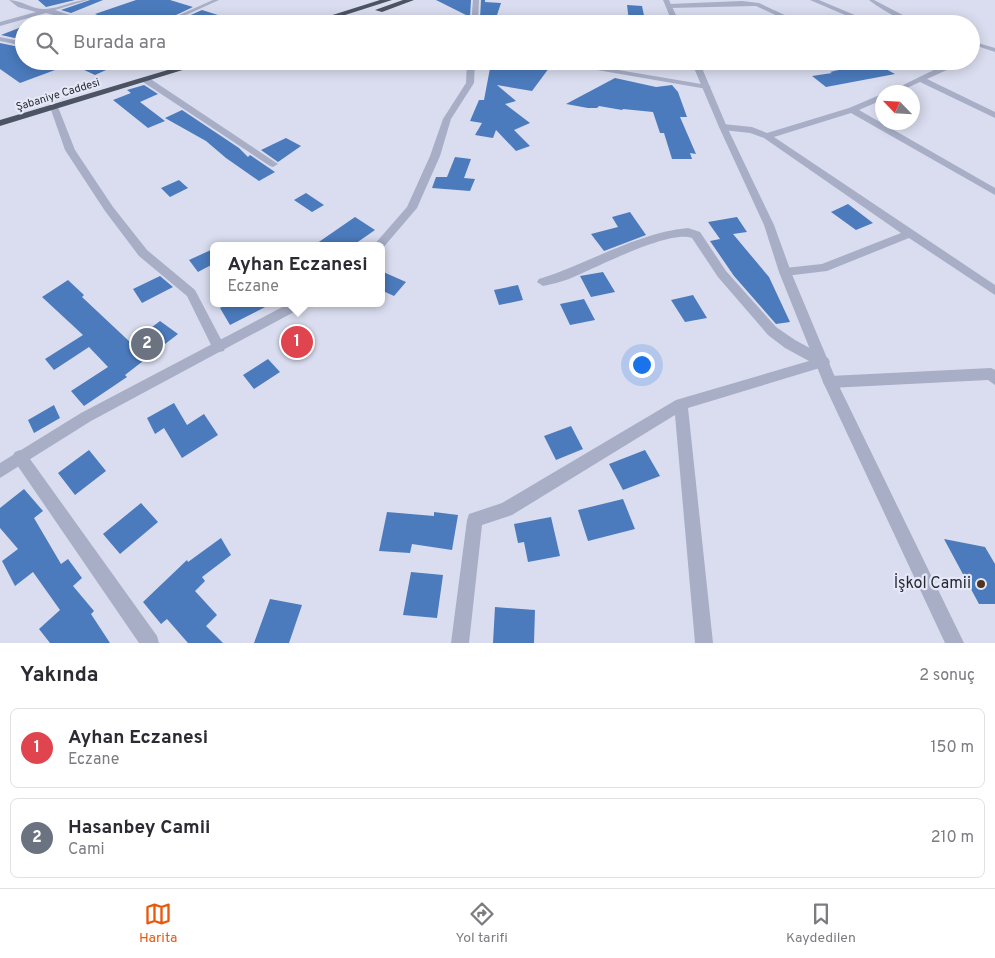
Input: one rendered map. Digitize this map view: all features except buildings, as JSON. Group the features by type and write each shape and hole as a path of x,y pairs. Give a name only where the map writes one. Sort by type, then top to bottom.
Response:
{"highway":[{"path":"338,15 388,0"},
{"path":"362,15 410,0"},
{"path":"0,114 80,95 154,70"},
{"name":"Şabaniye Caddesi","path":"0,123 54,107 80,95 146,80 179,70"}],"street":[{"path":"10,0 31,10 61,15"},
{"path":"32,15 85,0"},
{"path":"475,15 476,0"},
{"path":"813,0 850,15"},
{"path":"673,15 668,3 756,4 781,15"},
{"path":"0,24 15,20"},
{"path":"0,39 15,42"},
{"path":"382,242 412,208 435,156 447,119 470,83 471,70"},
{"path":"604,70 707,87"},
{"path":"699,70 723,127 769,225 785,272 830,382 955,643"},
{"path":"908,85 946,70"},
{"path":"920,79 995,115"},
{"path":"146,80 273,164"},
{"path":"767,136 852,110 875,100"},
{"path":"54,107 70,150 109,209 143,253 191,293 219,347"},
{"path":"852,110 995,192"},
{"path":"723,127 752,130 767,136 995,291"},
{"path":"543,282 564,276 640,244 677,233 688,232 696,235 722,274 772,331 790,344 823,362"},
{"path":"785,272 823,268 911,233"},
{"path":"0,471 86,417 294,307"},
{"path":"460,643 475,520 506,509 680,404 823,362"},
{"path":"830,382 991,374 995,379"},
{"path":"680,404 704,643"},
{"path":"20,457 150,643"}],"lane":[{"path":"182,15 217,0"},
{"path":"871,0 898,15"},
{"path":"980,45 995,50"}],"place":[{"name":"Ayhan Eczanesi","path":"297,342"},
{"name":"Hasanbey Camii","path":"147,344"},
{"name":"İşkol Camii","path":"981,584"}]}
